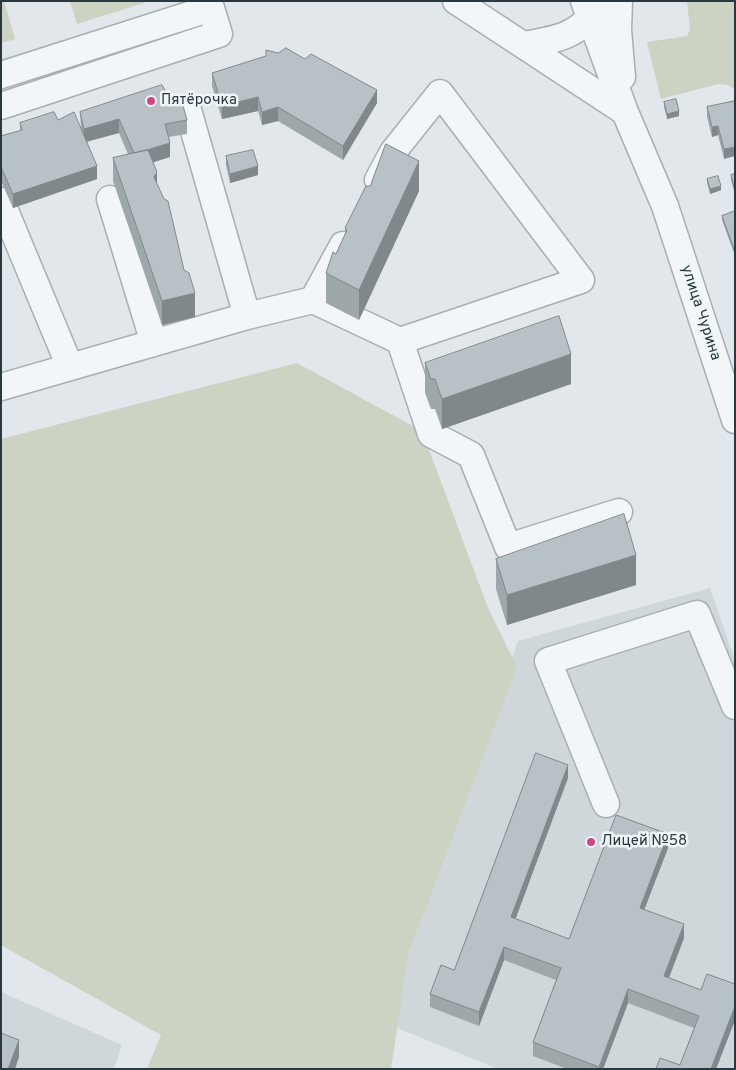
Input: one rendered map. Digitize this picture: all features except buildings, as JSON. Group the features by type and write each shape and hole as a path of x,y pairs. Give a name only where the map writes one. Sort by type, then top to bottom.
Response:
{"street":[{"path":"456,1 625,112"},
{"path":"619,1 618,30 625,112"},
{"path":"1,75 213,5 219,34 1,106"},
{"path":"524,45 557,40 576,32 593,7"},
{"name":"улица Чурина","path":"593,7 625,112 665,206 735,420"},
{"path":"1,387 247,316 313,300 400,341 581,280 440,93 393,152 313,300"},
{"path":"188,110 247,316"},
{"path":"110,199 154,343"},
{"path":"1,201 70,367"},
{"path":"400,341 431,434 471,455 508,547 619,512"},
{"path":"606,804 548,661 697,614 735,706"}],"shaded area":[{"name":"Лицей №58","path":"710,588 735,660 735,1069 498,1069 385,1023 518,641"},
{"path":"1,992 122,1045 114,1069 1,1069"}],"green space":[{"path":"1,1 4,1 15,39 1,43"},
{"path":"70,1 144,1 144,3 77,24"},
{"path":"687,1 735,1 735,90 728,85 718,84 661,99 647,42 687,36 690,30"},
{"path":"297,363 422,431 488,608 517,667 408,955 391,1069 147,1069 161,1035 1,945 1,439"}],"place":[{"name":"Пятёрочка","path":"151,101"},
{"name":"Лицей №58","path":"591,842"}]}
